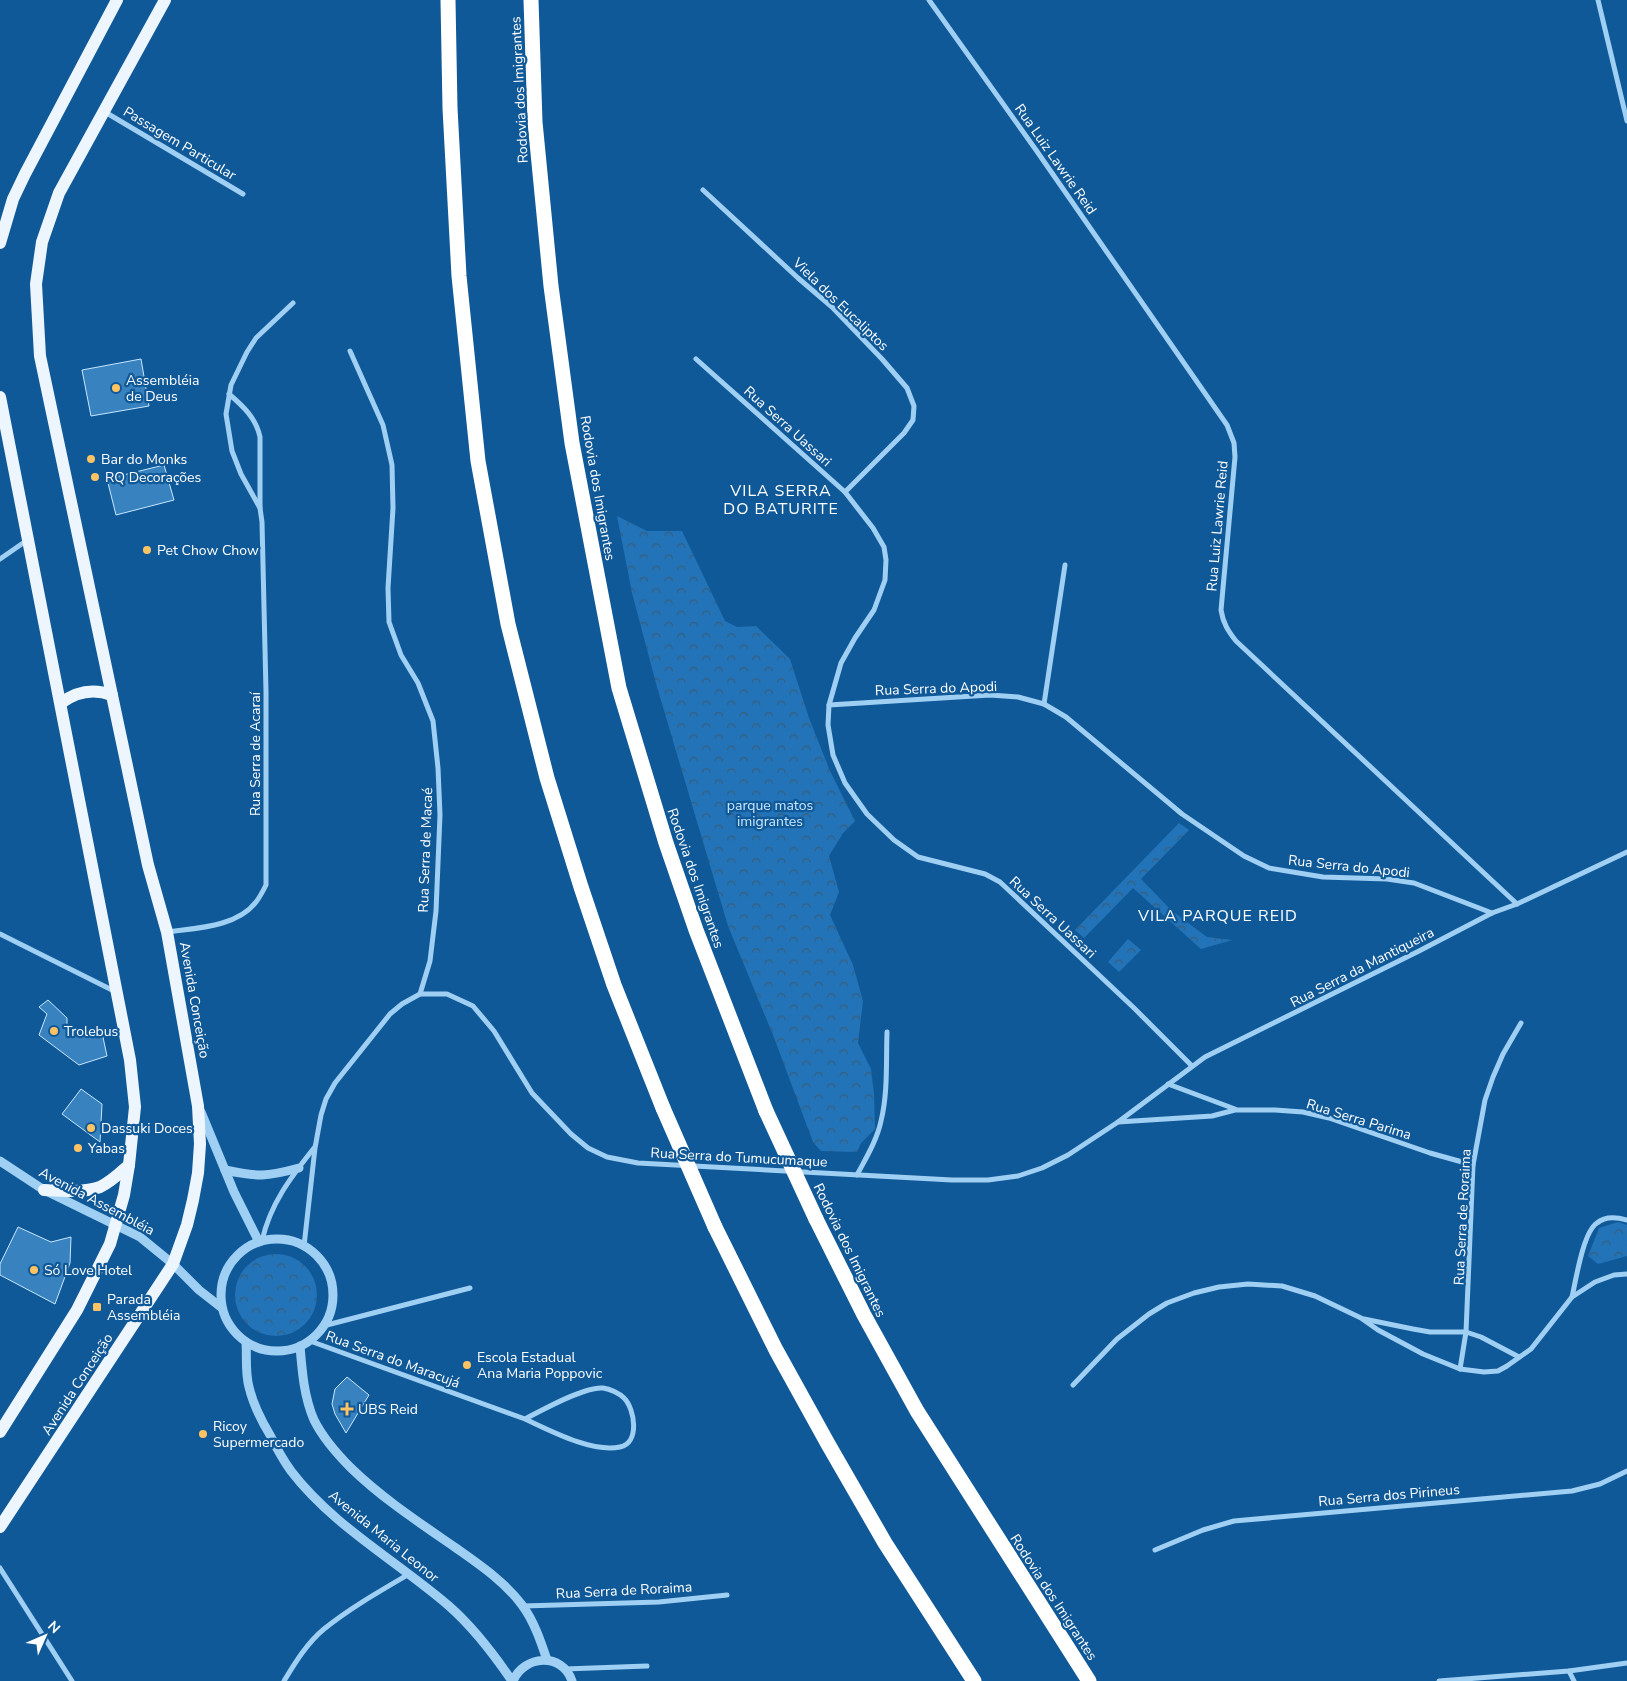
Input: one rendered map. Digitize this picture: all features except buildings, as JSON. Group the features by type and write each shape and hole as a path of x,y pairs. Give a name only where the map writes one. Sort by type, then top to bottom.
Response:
{"highway":[{"path":"448,0 450,108 459,276 478,461 506,615 547,778 581,887 614,985 663,1108 715,1227 776,1350 828,1444 885,1543 974,1681"},
{"name":"Rodovia dos Imigrantes","path":"531,0 535,122 551,286 572,443 619,688 666,843 696,930 766,1111 816,1219 864,1315 918,1412 1089,1681"}],"main road":[{"path":"0,243 13,199 25,174 117,0"},
{"name":"Avenida Conceição","path":"0,1527 173,1264 187,1225 196,1182 200,1144 198,1106 168,932 148,865 40,356 36,284 42,242 59,193 165,0"},
{"path":"0,397 4,443 29,540 130,1060 135,1107 124,1195 110,1244 81,1303 0,1432"},
{"path":"61,703 85,691 95,690 112,695"},
{"path":"44,1190 83,1190 100,1187 112,1180 129,1165"}],"street":[{"name":"Rua Luiz Lawrie Reid","path":"929,0 1227,425 1234,443 1235,457 1221,610 1222,619 1227,630 1236,641 1517,904"},
{"path":"1598,0 1627,121"},
{"name":"Passagem Particular","path":"104,111 243,194"},
{"name":"Viela dos Eucaliptos","path":"703,190 832,307 907,388 914,406 913,420 904,433 845,492"},
{"name":"Rua Serra de Acaraí","path":"260,508 241,474 232,451 226,414 229,394 231,385 256,338 293,303"},
{"name":"Rua Serra de Macaé","path":"350,350 383,426 392,465 393,508 388,588 389,622 401,655 418,683 433,721 440,814 436,911 430,961 420,994"},
{"name":"Rua Serra Uassari","path":"696,358 845,492 873,528 884,546 886,560 885,580 874,610 841,663 829,705 828,725 833,755 845,783 867,814 894,840 918,856 985,874 1000,882 1192,1066"},
{"name":"Rua Serra de Acaraí","path":"168,932 217,925 243,914 256,903 266,885 266,692 260,508 260,437 258,428 247,411 229,394"},
{"path":"0,559 29,540"},
{"path":"1044,704 1065,565"},
{"name":"Rua Serra do Apodi","path":"829,705 990,695 1018,697 1044,704 1066,716 1182,814 1244,856 1270,868 1323,876 1387,879 1414,883 1492,913"},
{"name":"Rua Serra da Mantiqueira","path":"1118,1122 1205,1057 1492,913 1517,904 1627,852"},
{"path":"0,934 116,992"},
{"path":"304,1246 315,1148 321,1114 326,1099 335,1083 390,1014 402,1004 420,994"},
{"name":"Rua Serra do Tumucumaque","path":"420,994 447,994 473,1006 494,1031 532,1093 570,1134 588,1148 607,1157 638,1164 952,1180 988,1180 1018,1176 1042,1168 1068,1155 1118,1122"},
{"name":"Rua Serra de Roraima","path":"1460,1370 1466,1332 1469,1287 1473,1165 1485,1100 1490,1084 1503,1054 1521,1023"},
{"path":"857,1175 874,1142 881,1123 884,1107 887,1032"},
{"name":"Rua Serra Parima","path":"1168,1084 1235,1110"},
{"path":"198,1106 234,1192 260,1241"},
{"name":"Rua Serra Parima","path":"1118,1122 1212,1116 1235,1110 1303,1112 1329,1118 1430,1153 1473,1165"},
{"path":"260,1241 271,1211 299,1168 315,1148"},
{"name":"Avenida Assembléia","path":"0,1161 44,1190 145,1241 173,1264 199,1290 222,1308"},
{"path":"225,1170 261,1176 274,1175 299,1168"},
{"path":"1572,1297 1584,1246 1595,1223 1608,1218 1627,1220"},
{"path":"276,1239 291,1241 304,1246 316,1255 330,1279 333,1293 332,1308 323,1326 310,1341 282,1351 263,1349 246,1342 227,1321 222,1308 221,1291 224,1275 232,1260 244,1249 260,1241 276,1239"},
{"path":"1073,1385 1118,1339 1149,1314 1167,1303 1219,1286 1248,1284 1282,1286 1315,1296 1361,1318 1378,1330 1423,1354 1460,1370 1498,1371 1531,1349 1572,1297 1596,1282 1614,1275 1627,1274"},
{"path":"323,1326 470,1288"},
{"path":"1361,1318 1413,1330 1466,1332 1481,1337 1520,1357"},
{"name":"Rua Serra do Maracujá","path":"310,1341 525,1419 557,1434 583,1443 606,1448 621,1447 629,1442 633,1432 634,1418 631,1408 624,1398 614,1391 602,1388 584,1392 553,1404 525,1419"},
{"name":"Avenida Maria Leonor","path":"246,1342 248,1385 255,1405 278,1451 291,1471 312,1495 342,1524 409,1574 468,1624 485,1642 512,1681"},
{"path":"300,1346 308,1404 315,1422 334,1452 369,1486 502,1583 523,1606 534,1625 547,1660"},
{"name":"Rua Serra dos Pirineus","path":"1155,1550 1203,1530 1234,1521 1572,1491 1600,1484 1627,1472"},
{"path":"0,1568 72,1681"},
{"path":"284,1681 300,1655 323,1630 358,1605 409,1574"},
{"name":"Rua Serra de Roraima","path":"523,1606 660,1602 727,1595"},
{"path":"512,1681 516,1674 530,1662 538,1660 556,1663 565,1670 572,1681"},
{"path":"1439,1681 1569,1671 1627,1663"},
{"path":"565,1670 647,1666"},
{"path":"1569,1671 1574,1681"}],"green space":[{"name":"parque matos imigrantes","path":"617,516 647,531 682,531 725,621 737,627 756,626 790,659 809,718 830,771 855,821 843,833 829,856 839,892 830,915 853,965 863,1001 858,1043 871,1069 874,1094 875,1129 861,1143 857,1152 821,1151 813,1142 773,1035 728,926 657,687 632,593"},
{"path":"1179,823 1189,830 1141,879 1171,910 1207,937 1232,940 1201,949 1133,888 1084,938 1075,930"},
{"path":"1128,939 1141,950 1119,972 1108,962"},
{"path":"1618,1222 1627,1225 1627,1256 1598,1264 1588,1256 1599,1228"},
{"path":"276,1254 292,1257 305,1266 314,1279 317,1295 314,1311 305,1324 292,1333 276,1336 260,1333 247,1324 238,1311 235,1295 238,1279 247,1266 260,1257"}],"place":[{"name":"Assembléia de Deus","path":"116,388"},
{"name":"Bar do Monks","path":"91,459"},
{"name":"RQ Decorações","path":"95,477"},
{"name":"Pet Chow Chow","path":"147,550"},
{"name":"Trolebus","path":"54,1031"},
{"name":"Dassuki Doces","path":"91,1128"},
{"name":"Yabas","path":"78,1148"},
{"name":"Só Love Hotel","path":"34,1270"},
{"name":"Parada Assembléia","path":"97,1307"},
{"name":"Escola Estadual Ana Maria Poppovic","path":"467,1365"},
{"name":"UBS Reid","path":"347,1409"},
{"name":"Ricoy Supermercado","path":"203,1434"}],"district":[{"name":"VILA SERRA DO BATURITE","path":"781,499"},
{"name":"VILA PARQUE REID","path":"1218,915"}]}
